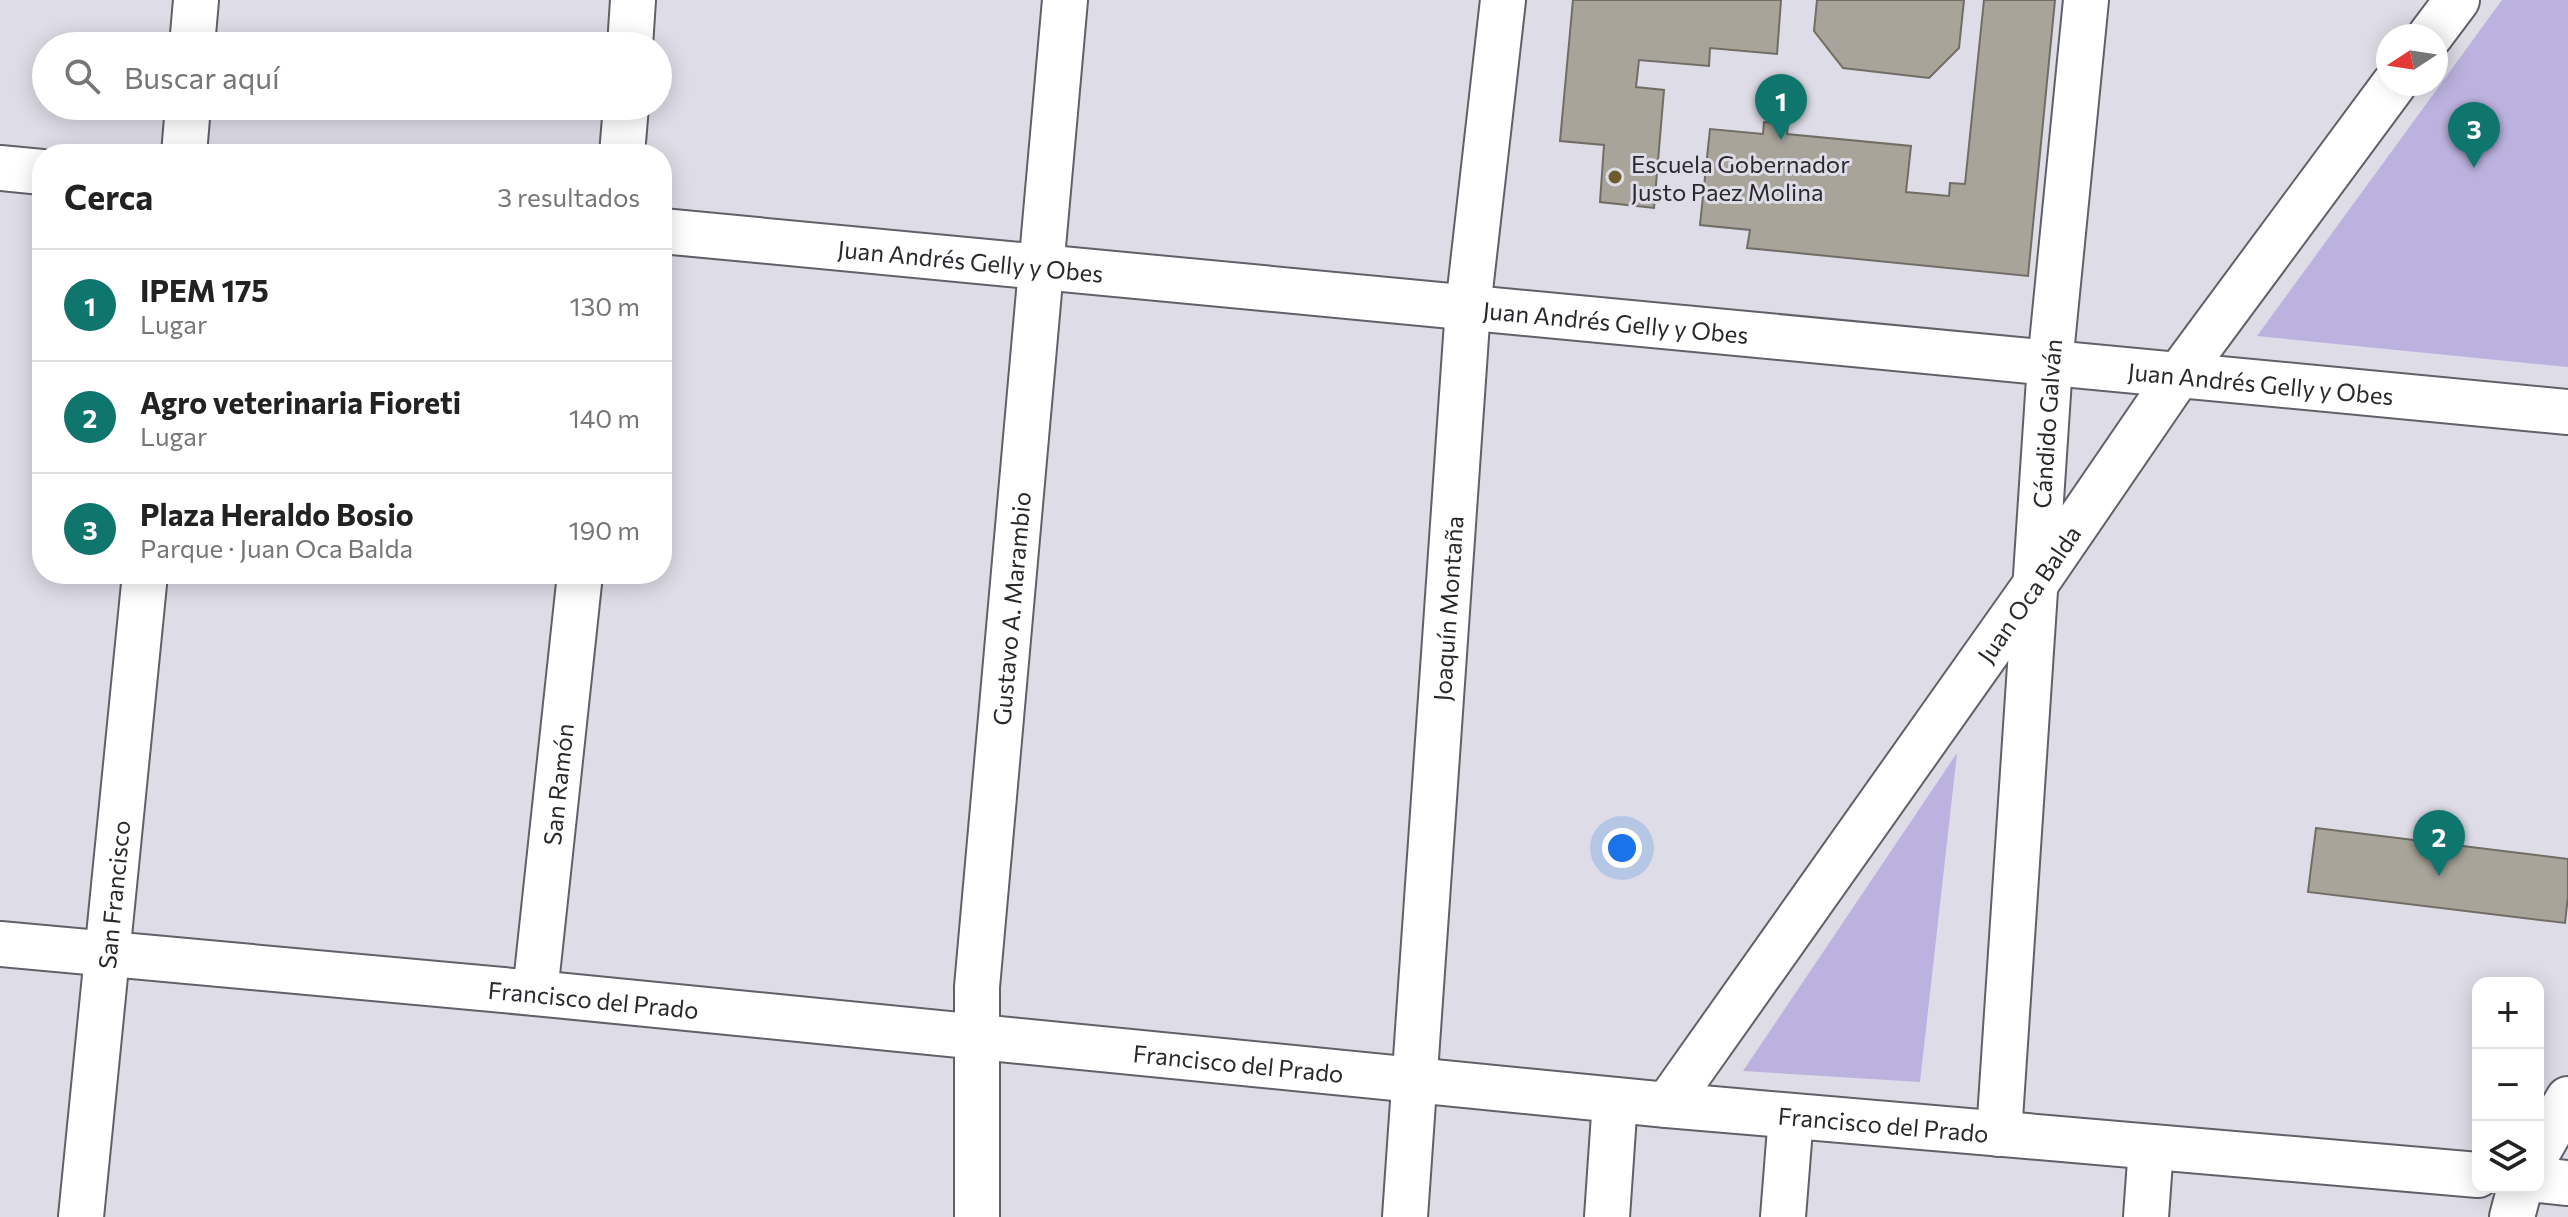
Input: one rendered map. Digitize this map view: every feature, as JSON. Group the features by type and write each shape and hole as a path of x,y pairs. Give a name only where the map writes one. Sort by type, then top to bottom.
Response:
{"street":[{"path":"193,32 196,0"},
{"path":"631,32 633,0"},
{"name":"Gustavo A. Marambio","path":"977,1217 977,987 1065,0"},
{"name":"Joaquín Montaña","path":"1405,1217 1468,308 1503,0"},
{"name":"Cándido Galván","path":"1999,1134 2050,364 2086,0"},
{"path":"2439,24 2457,0"},
{"name":"Juan Oca Balda","path":"1667,1105 2037,582 2178,376 2385,96"},
{"path":"185,144 187,120"},
{"path":"623,144 625,120"},
{"path":"0,168 32,171"},
{"name":"Juan Andrés Gelly y Obes","path":"672,232 2568,412"},
{"name":"San Francisco","path":"81,1217 144,584"},
{"name":"San Ramón","path":"535,993 579,584"},
{"name":"Francisco del Prado","path":"0,944 535,993 1667,1105 2472,1174"},
{"path":"2544,1141 2568,1099"},
{"path":"1607,1217 1615,1100"},
{"path":"1783,1217 1791,1116"},
{"path":"2146,1217 2151,1147"},
{"path":"2544,1181 2568,1183"},
{"path":"2512,1217 2518,1193"}],"shaded area":[{"path":"2502,0 2568,0 2568,367 2257,336 2432,96 2448,96 2448,74"},
{"path":"1957,753 1920,1082 1743,1071"}],"building":[{"path":"1573,0 1781,0 1777,54 1710,48 1709,66 1639,60 1636,87 1664,90 1654,208 1600,202 1604,145 1560,141"},
{"path":"1817,0 1964,0 1959,48 1929,78 1843,68 1814,31"},
{"path":"1984,0 2055,0 2028,276 1747,248 1750,230 1700,225 1710,129 1763,134 1764,122 1788,124 1787,134 1911,146 1906,192 1949,196 1950,183 1965,184"},
{"path":"2316,828 2568,859 2565,923 2308,892"}],"place":[{"name":"IPEM 175","path":"1781,140"},
{"name":"Plaza Heraldo Bosio","path":"2474,168"},
{"name":"Escuela Gobernador Justo Paez Molina","path":"1615,177"},
{"name":"Agro veterinaria Fioreti","path":"2439,876"}]}
